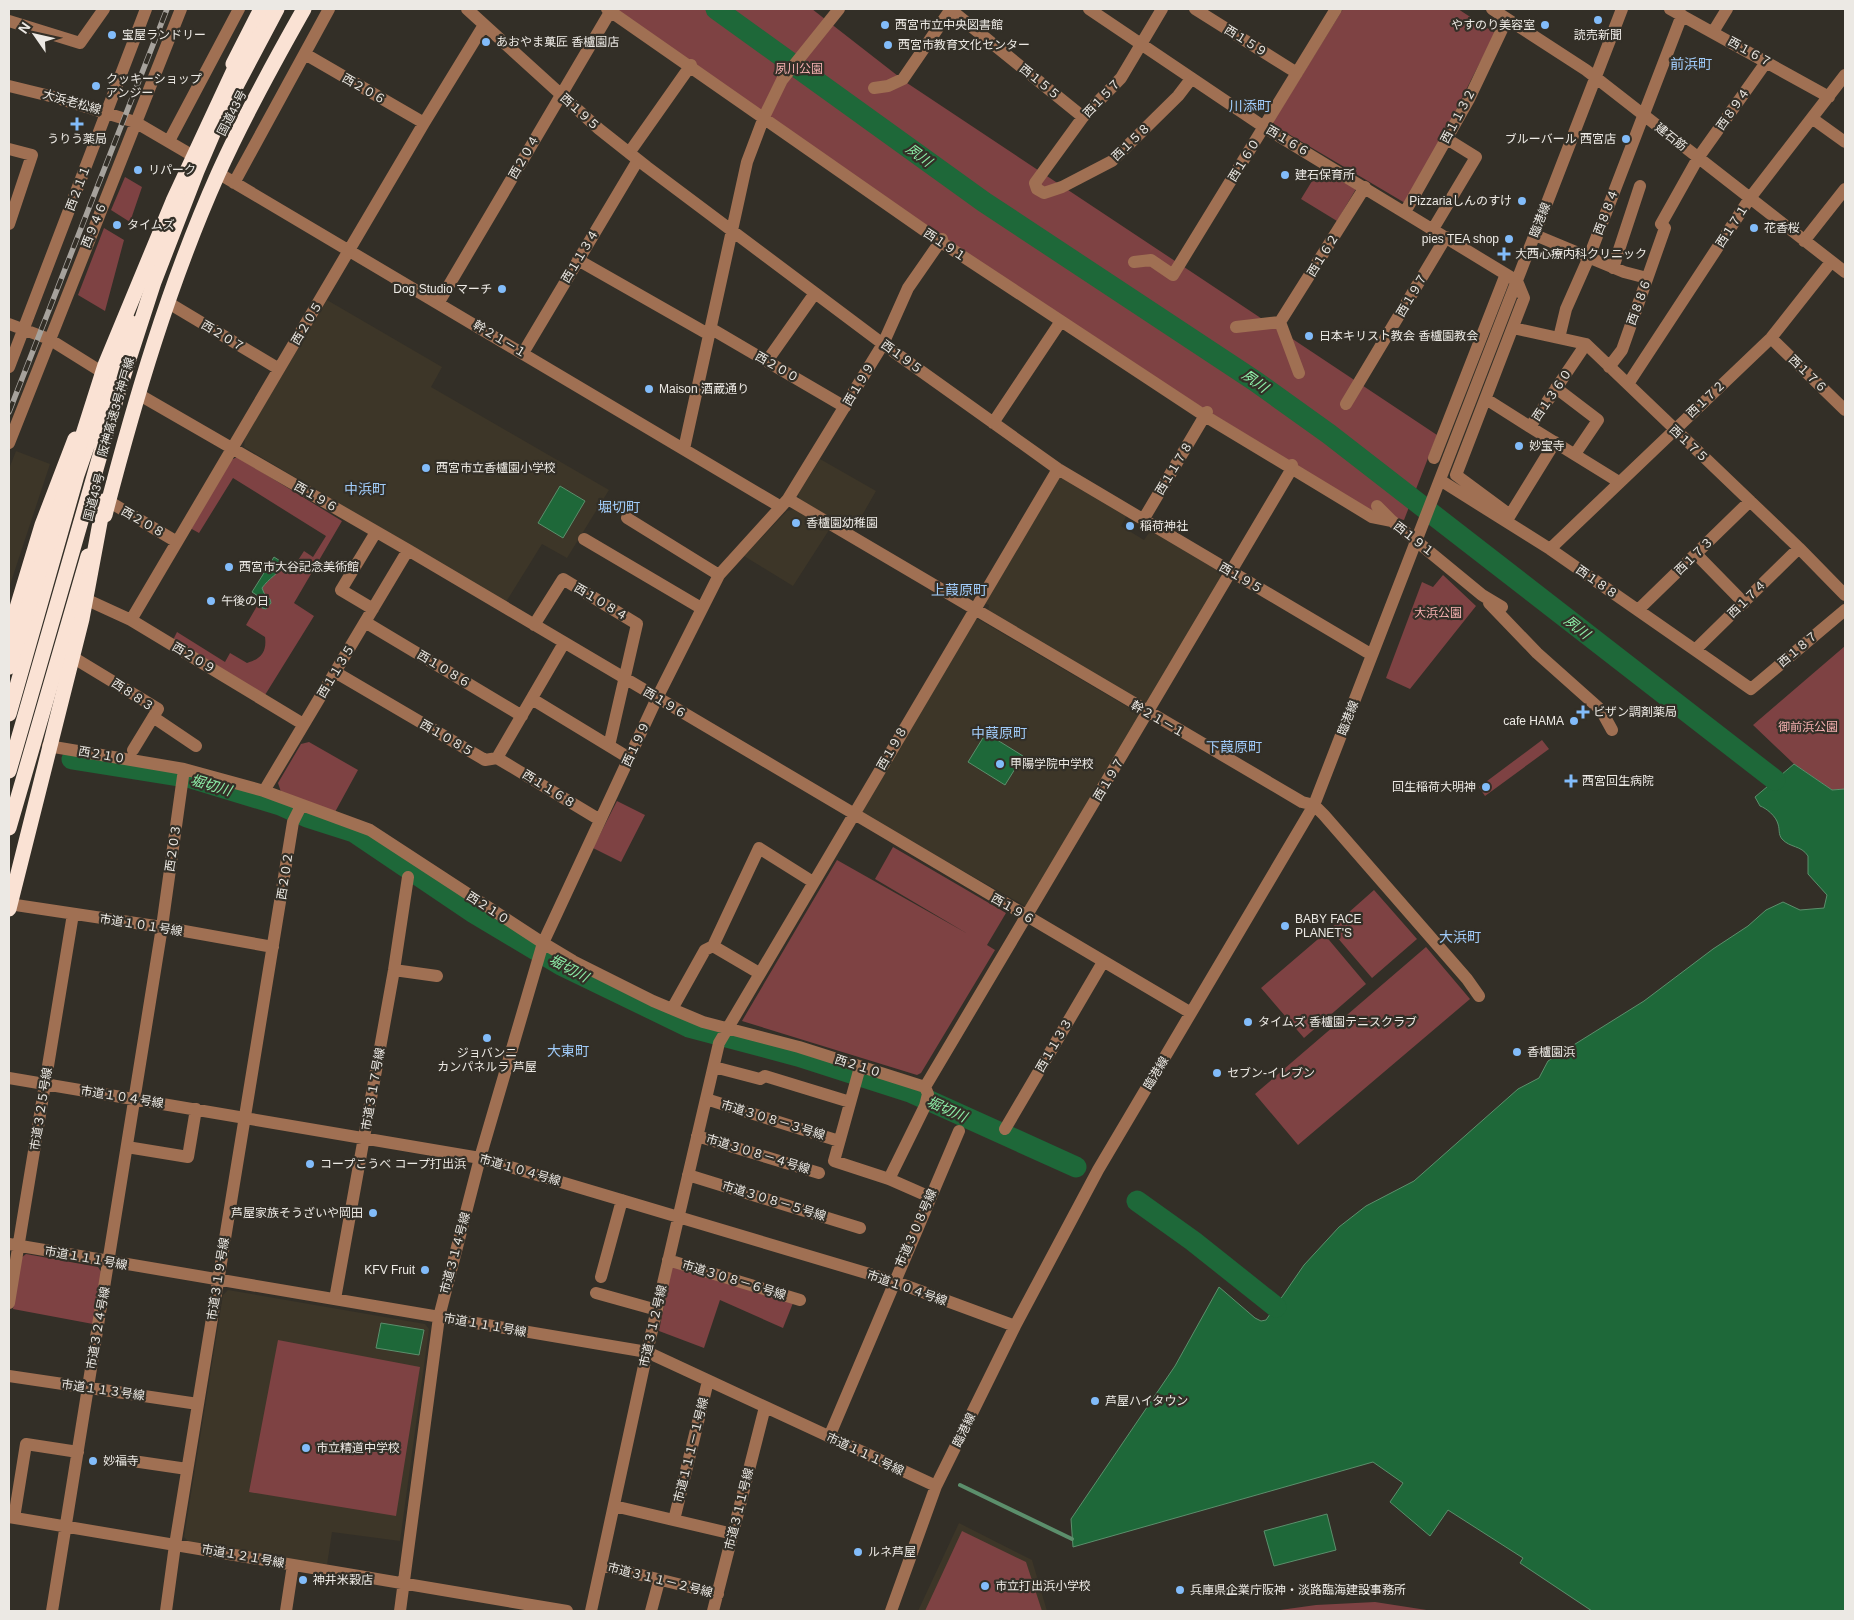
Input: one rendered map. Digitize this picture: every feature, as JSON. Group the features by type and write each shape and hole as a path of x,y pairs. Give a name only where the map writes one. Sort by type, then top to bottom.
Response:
{"highway":[{"name":"阪神高速3号神戸線","path":"9,828 143,369 187,237 237,122 294,9"},
{"name":"国道43号","path":"9,899 48,746 106,501 167,302 218,173 304,9"},
{"name":"阪神高速3号神戸線","path":"9,771 115,402 154,282 197,171 269,13"},
{"name":"国道43号","path":"9,714 77,475 188,153 269,13"},
{"path":"9,668 105,366 173,201 233,72 269,13"},
{"path":"9,634 42,525 61,475 130,322"},
{"path":"9,909 80,628 106,501"}],"street":[{"path":"9,21 80,43 104,9"},
{"name":"西２１１","path":"9,368 146,9"},
{"name":"西９４６","path":"9,443 181,9"},
{"path":"234,183 329,9"},
{"name":"西１９５","path":"467,9 561,94 634,156 883,344 993,423 1058,469 1372,655"},
{"path":"684,449 747,162 769,118 782,80 839,9"},
{"path":"874,88 888,86 903,79 951,9"},
{"name":"西１５５","path":"951,9 1083,118"},
{"name":"西１６６","path":"1089,9 1264,127 1511,278"},
{"name":"西１５７","path":"1035,182 1083,118 1121,78 1142,46 1146,34 1162,9"},
{"name":"西１５９","path":"1195,9 1215,14 1297,73"},
{"name":"西１６０","path":"1134,262 1151,260 1173,275 1336,9"},
{"name":"建石筋","path":"1492,9 1595,77 1845,272"},
{"name":"臨港線","path":"891,1611 936,1486 1015,1326 1098,1170 1314,805 1439,484 1511,278 1535,235 1622,9"},
{"name":"西１６７","path":"1670,9 1829,97"},
{"path":"1713,32 1727,9"},
{"path":"169,141 236,10"},
{"name":"西１９１","path":"609,10 769,118 941,241 1061,321 1292,467 1392,521 1418,538 1482,595 1502,608"},
{"name":"西２０４","path":"438,302 609,10"},
{"name":"西８８４","path":"1559,338 1566,309 1589,257 1682,15"},
{"name":"西１１３２","path":"1405,212 1469,99 1507,19"},
{"name":"西２０５","path":"131,620 232,447 350,252 424,123 484,25"},
{"name":"西２０６","path":"305,54 424,123"},
{"name":"西８９４","path":"1698,158 1767,61"},
{"name":"西１１３４","path":"523,353 578,260 634,156 690,66"},
{"name":"西１７１","path":"1628,384 1750,198 1813,119 1845,75"},
{"name":"西１５８","path":"1035,182 1037,189 1044,193 1062,187 1112,161 1178,96 1191,78"},
{"name":"大浜老松線","path":"9,86 107,112 135,122"},
{"path":"1813,119 1845,142"},
{"path":"135,122 188,153"},
{"path":"1433,229 1476,157 1447,139"},
{"path":"9,149 32,155 9,224"},
{"name":"西８８６","path":"1609,367 1622,350 1665,228 1661,224 1698,158"},
{"name":"幹２１－１","path":"218,173 684,449 785,503 973,609 1302,802 1314,805 1363,857 1479,996"},
{"path":"1613,268 1640,186"},
{"name":"西１６２","path":"1280,322 1365,187"},
{"path":"1804,240 1845,189"},
{"path":"1535,235 1613,268 1647,278"},
{"name":"西１９７","path":"1346,404 1446,237"},
{"name":"西１９９","path":"538,960 542,943 657,698 719,575 785,503 883,344 908,288 941,241"},
{"name":"西２００","path":"578,260 767,361 845,407"},
{"name":"西１７２","path":"1550,548 1771,338 1831,262"},
{"path":"1511,278 1524,298 1456,475 1508,518 1555,442"},
{"path":"1434,458 1511,278"},
{"path":"767,361 815,293"},
{"name":"西２０７","path":"167,302 279,369"},
{"path":"993,423 1061,321"},
{"path":"1236,327 1280,322 1300,373"},
{"path":"9,324 49,339 105,374"},
{"path":"1513,328 1586,344"},
{"name":"西１７６","path":"1771,338 1845,410"},
{"name":"西１７５","path":"1586,344 1799,548 1845,595"},
{"name":"西１３６０","path":"1486,399 1530,427 1586,344"},
{"path":"1556,388 1598,420 1575,454"},
{"name":"西１９６","path":"138,394 408,550 853,815 1191,1013"},
{"name":"西１１７８","path":"1143,520 1206,414"},
{"path":"1530,427 1619,482"},
{"name":"西１９７","path":"889,1179 926,1096 1027,917 1292,467"},
{"name":"西１９８","path":"719,1043 973,609 1058,469"},
{"name":"西１８８","path":"1439,484 1508,518 1750,689"},
{"name":"西２０８","path":"106,501 177,542"},
{"name":"西１７３","path":"1638,610 1750,501"},
{"path":"627,518 719,575"},
{"path":"373,609 341,590 376,532"},
{"path":"584,540 701,608"},
{"name":"西１７４","path":"1695,650 1799,548"},
{"name":"西１１３５","path":"264,791 408,550"},
{"path":"1696,554 1744,603"},
{"name":"西１０８４","path":"534,625 563,579 638,624 624,679"},
{"path":"1482,595 1537,653 1601,710 1612,730"},
{"name":"西２０９","path":"83,598 131,620 303,724"},
{"name":"西１８７","path":"1750,689 1845,610"},
{"name":"西１０８６","path":"365,622 522,716"},
{"path":"498,758 564,643"},
{"name":"西８８３","path":"69,655 158,709 133,750"},
{"name":"西１０８５","path":"335,672 485,760 498,758"},
{"path":"609,746 624,679"},
{"path":"532,699 629,758"},
{"path":"153,717 196,746"},
{"name":"西２１０","path":"48,746 264,791 370,830 542,943 601,975 672,1009 726,1029 799,1046 858,1072 926,1096"},
{"name":"西１１６８","path":"498,758 600,820"},
{"name":"西２０３","path":"162,927 183,774"},
{"name":"西２０２","path":"273,947 294,822 302,806"},
{"path":"672,1009 705,950 713,946 759,848 813,882"},
{"name":"市道３１７号線","path":"335,1299 394,970 408,877"},
{"name":"市道１０１号線","path":"9,904 162,927 273,947"},
{"name":"市道３２５号線","path":"9,1303 14,1245 46,1084 72,914"},
{"name":"市道３２４号線","path":"52,1611 162,927"},
{"path":"713,946 759,973"},
{"name":"市道３１９号線","path":"166,1611 174,1545 273,947"},
{"name":"市道３１４号線","path":"400,1611 438,1317 480,1158 538,960"},
{"name":"西１１３３","path":"1006,1129 1103,962"},
{"path":"394,970 437,976"},
{"name":"市道３１２号線","path":"591,1611 647,1352 719,1043"},
{"path":"714,1067 760,1080 766,1076 850,1102"},
{"path":"858,1072 834,1161 889,1179 930,1197"},
{"name":"市道１０４号線","path":"9,1078 244,1116 364,1139 480,1158 893,1281 1015,1326"},
{"name":"市道３０８－３号線","path":"706,1099 840,1141"},
{"path":"127,1147 188,1157 196,1109"},
{"name":"市道３０８号線","path":"829,1437 893,1281 959,1131"},
{"name":"市道３０８－４号線","path":"697,1136 819,1173"},
{"name":"市道３０８－５号線","path":"688,1175 860,1228"},
{"path":"601,1277 622,1200"},
{"name":"市道１１１号線","path":"14,1245 647,1352 936,1486"},
{"name":"市道３０８－６号線","path":"668,1260 800,1300"},
{"path":"596,1292 657,1310"},
{"name":"市道１１３号線","path":"9,1376 198,1404"},
{"name":"市道１１１－１号線","path":"674,1520 708,1381"},
{"name":"市道３１１号線","path":"713,1611 765,1407"},
{"path":"11,1518 26,1444 78,1452"},
{"path":"126,1460 187,1469"},
{"path":"614,1506 733,1534"},
{"name":"市道１２１号線","path":"11,1518 567,1611"},
{"path":"286,1611 293,1565"},
{"name":"市道３１１－２号線","path":"601,1565 659,1581 718,1594"},
{"path":"651,1611 659,1581"}],"shaded area":[{"name":"西宮市立香櫨園小学校","path":"327,300 442,367 431,387 609,490 567,558 542,544 506,602 244,447 245,437"},
{"path":"16,451 50,464 9,588 9,469"},
{"name":"香櫨園幼稚園","path":"820,459 876,491 852,533 825,528 829,530 793,586 744,556 787,511 795,509 800,501 798,494"},
{"path":"1063,477 1127,515 1121,526 1144,540 1151,530 1219,571 1221,578 1149,702 1144,704 988,611 989,605 982,602 1058,478"},
{"path":"560,486 585,501 563,538 538,523"},
{"path":"274,557 285,564 262,588 271,603 266,609 262,608 261,598 252,592"},
{"name":"甲陽学院中学校","path":"978,619 1138,713 1138,718 1027,907 862,814 861,810 973,620"},
{"path":"986,733 1023,756 1005,785 968,762"},
{"path":"1794,764 1832,790 1845,789 1845,1611 1592,1611 1520,1563 1523,1558 1448,1510 1430,1536 1390,1502 1403,1483 1373,1462 1073,1547 1071,1519 1175,1366 1219,1287 1255,1318 1261,1321 1266,1320 1304,1265 1339,1227 1366,1206 1414,1181 1518,1089 1539,1078 1548,1061 1644,1001 1713,949 1748,926 1766,910 1783,902 1800,910 1824,908 1827,895 1808,874 1808,856 1802,850 1782,839 1775,818 1768,810 1760,806 1755,797"},
{"name":"市立精道中学校","path":"228,1290 425,1324 429,1329 400,1541 332,1532 327,1565 190,1543 184,1537 223,1295"},
{"path":"381,1323 424,1330 419,1355 376,1348"},
{"path":"1327,1514 1336,1550 1274,1566 1264,1531"},
{"name":"市立打出浜小学校","path":"959,1523 1032,1560 1047,1611 918,1611"}],"green space":[{"name":"夙川公園","path":"615,9 812,9 907,83 1437,435 1404,520 1373,513 1177,392 956,248"},
{"path":"1343,9 1458,9 1495,33 1443,135 1405,203 1275,126 1273,122"},
{"path":"1320,168 1356,189 1337,221 1301,199"},
{"path":"125,177 142,187 130,222 111,210"},
{"path":"104,228 124,240 105,311 78,295"},
{"path":"237,457 342,521 294,603 314,616 265,695 173,640 177,632 225,662 230,653 247,663 259,657 264,651 265,637 246,625 261,599 262,606 270,599 262,588 285,564 293,568 304,551 313,557 326,536 233,478 199,533 190,528 231,460"},
{"name":"大浜公園","path":"1443,575 1476,606 1410,689 1386,678 1422,582 1433,587"},
{"name":"御前浜公園","path":"1845,646 1845,789 1832,790 1794,764 1753,725"},
{"path":"1542,740 1549,749 1485,796 1479,787"},
{"path":"309,742 358,770 335,812 281,792 278,783 301,744"},
{"path":"617,801 645,815 621,862 593,848"},
{"path":"893,847 1006,913 987,945 995,950 921,1073 917,1075 742,1021 837,860 968,934 875,879"},
{"path":"1374,890 1417,939 1372,978 1330,929"},
{"path":"1324,934 1366,984 1304,1038 1261,988"},
{"path":"1426,947 1470,999 1298,1145 1255,1094"},
{"path":"26,1254 98,1267 102,1273 93,1324 13,1309 21,1258"},
{"path":"672,1266 793,1303 783,1328 720,1300 704,1348 659,1331"},
{"path":"278,1340 420,1367 396,1516 249,1492"},
{"name":"市立打出浜小学校","path":"962,1531 1026,1562 1042,1611 925,1611"},
{"path":"1375,1602 1433,1611 1273,1611 1316,1605"}],"waterway":[{"name":"夙川","path":"716,9 984,202 1255,381 1329,434 1775,780"},
{"name":"堀切川","path":"72,759 191,778 280,805 307,817 354,832 474,913 561,965 689,1027 798,1056 910,1092 1076,1167"},
{"name":"堀切川","path":"1137,1201 1193,1241 1276,1307"},
{"path":"960,1485 1072,1539"}],"railway":[{"path":"9,412 167,9"}],"place":[{"name":"読売新聞","path":"1598,20"},
{"name":"西宮市立中央図書館","path":"885,25"},
{"name":"やすのり美容室","path":"1545,25"},
{"name":"宝屋ランドリー","path":"112,35"},
{"name":"あおやま菓匠 香櫨園店","path":"486,42"},
{"name":"西宮市教育文化センター","path":"888,45"},
{"name":"クッキーショップ アンジー","path":"96,86"},
{"name":"うりう薬局","path":"77,124"},
{"name":"ブルーバール 西宮店","path":"1626,139"},
{"name":"リパーク","path":"138,170"},
{"name":"建石保育所","path":"1285,175"},
{"name":"Pizzariaしんのすけ","path":"1522,201"},
{"name":"タイムズ","path":"117,225"},
{"name":"花香桜","path":"1754,228"},
{"name":"pies TEA shop","path":"1509,239"},
{"name":"大西心療内科クリニック","path":"1504,254"},
{"name":"Dog Studio マーチ","path":"502,289"},
{"name":"日本キリスト教会 香櫨園教会","path":"1309,336"},
{"name":"Maison 酒蔵通り","path":"649,389"},
{"name":"妙宝寺","path":"1519,446"},
{"name":"西宮市立香櫨園小学校","path":"426,468"},
{"name":"香櫨園幼稚園","path":"796,523"},
{"name":"稲荷神社","path":"1130,526"},
{"name":"西宮市大谷記念美術館","path":"229,567"},
{"name":"午後の日","path":"211,601"},
{"name":"ビザン調剤薬局","path":"1583,712"},
{"name":"cafe HAMA","path":"1574,721"},
{"name":"甲陽学院中学校","path":"1000,764"},
{"name":"西宮回生病院","path":"1571,781"},
{"name":"回生稲荷大明神","path":"1486,787"},
{"name":"BABY FACE PLANET'S","path":"1285,926"},
{"name":"タイムズ 香櫨園テニスクラブ","path":"1248,1022"},
{"name":"ジョバンニ カンパネルラ 芦屋","path":"487,1038"},
{"name":"香櫨園浜","path":"1517,1052"},
{"name":"セブン-イレブン","path":"1217,1073"},
{"name":"コープこうべ コープ打出浜","path":"310,1164"},
{"name":"芦屋家族そうざいや岡田","path":"373,1213"},
{"name":"KFV Fruit","path":"425,1270"},
{"name":"芦屋ハイタウン","path":"1095,1401"},
{"name":"市立精道中学校","path":"306,1448"},
{"name":"妙福寺","path":"93,1461"},
{"name":"ルネ芦屋","path":"858,1552"},
{"name":"神井米穀店","path":"303,1580"},
{"name":"市立打出浜小学校","path":"985,1586"},
{"name":"兵庫県企業庁阪神・淡路臨海建設事務所","path":"1180,1590"}],"district":[{"name":"前浜町","path":"1691,64"},
{"name":"川添町","path":"1250,106"},
{"name":"中浜町","path":"365,489"},
{"name":"堀切町","path":"619,507"},
{"name":"上葭原町","path":"959,590"},
{"name":"中葭原町","path":"999,733"},
{"name":"下葭原町","path":"1234,747"},
{"name":"大浜町","path":"1460,937"},
{"name":"大東町","path":"568,1051"}]}
